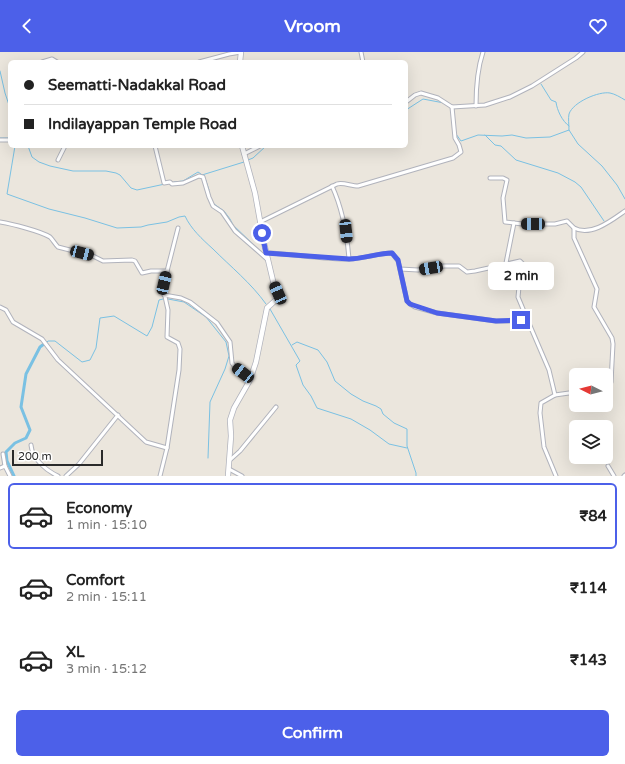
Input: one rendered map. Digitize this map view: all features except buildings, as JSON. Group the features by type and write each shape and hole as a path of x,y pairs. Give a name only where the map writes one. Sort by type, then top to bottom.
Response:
{"street":[{"path":"206,60 241,52"},
{"path":"476,106 479,63 483,52"},
{"path":"408,100 415,95 421,93 438,98 452,107 485,105 510,97 532,86 583,52"},
{"path":"260,222 283,212 316,193 332,186 341,183 350,186 358,186 459,155 461,152 455,138 452,107"},
{"path":"58,160 64,148"},
{"path":"156,148 164,182 177,184 198,176 203,177 213,206 222,212 239,235 268,260"},
{"path":"228,476 231,436 230,420 234,408 251,379 267,308 277,299 278,293 274,285 266,253 255,193 242,148"},
{"path":"244,154 256,148"},
{"path":"490,178 503,178 507,180 503,198 505,222 555,224 567,221 574,228 586,231 609,221 625,211"},
{"path":"332,186 338,199 346,231 349,259"},
{"path":"0,222 15,225 47,236 52,239 58,248 93,256 103,261 132,260 135,261 142,272 167,271"},
{"path":"506,263 514,223"},
{"path":"160,476 167,448 179,370 180,349 178,343 167,337 168,310 164,296 164,283 178,228"},
{"path":"574,228 574,238 598,289 594,307 612,338 612,368"},
{"path":"266,253 349,259 360,259 392,253 398,260 407,301 415,307 437,313 496,321 528,321"},
{"path":"400,269 418,270 444,266 459,266 467,272 520,261 524,265 528,280 519,287 518,297 549,370 555,395"},
{"path":"164,296 181,298 190,302 217,322 230,342 232,363 251,379"},
{"path":"0,307 6,310 12,322 42,339 58,360 118,414 146,442 167,448"},
{"path":"556,476 544,447 540,413 541,403 555,395 569,393"},
{"path":"229,461 240,451 276,407"},
{"path":"66,476 79,464 118,414"},
{"path":"31,445 32,451 42,464 58,476"},
{"path":"3,454 5,466 10,476"},
{"path":"0,468 5,466"},
{"path":"608,466 614,476"},
{"path":"229,469 242,476"}],"waterway":[{"path":"0,71 8,102"},
{"path":"541,84 551,100 556,102 560,115 569,126"},
{"path":"569,130 569,114 571,110 587,98 610,93 625,100"},
{"path":"408,109 423,99 444,103"},
{"path":"456,134 461,141 478,135 512,135 526,138 550,137 569,130 578,144 602,166 617,185 625,199"},
{"path":"485,135 495,145 501,146 516,160 558,173 575,182 581,187 604,221"},
{"path":"0,138 8,138"},
{"path":"15,148 7,194 49,209 117,228 141,227 167,222 185,216 197,234 247,282 266,304"},
{"path":"29,148 32,157 39,162 73,171 106,171 116,173 120,175 131,188 137,190 165,184"},
{"path":"248,160 253,158 264,148"},
{"path":"202,175 244,162"},
{"path":"174,182 183,181 198,172 201,174"},
{"path":"205,178 209,190"},
{"path":"214,204 224,211 233,225 257,248"},
{"path":"47,342 55,341 82,362 90,360 96,348 100,318 114,316 147,336 152,327 159,300 163,299"},
{"path":"168,299 184,302 206,317 226,342 229,356 225,369 210,402 208,458"},
{"path":"270,309 300,361 296,365 303,385 317,408 351,419 370,430 389,444 407,448"},
{"path":"292,345 297,342 318,350 327,362 335,381 351,394 381,409 383,414 394,423 407,429 407,446 416,476"},
{"path":"14,476 7,461 6,452 15,443 26,438 30,430 21,407 26,374 40,347 44,344"}],"route":[{"path":"262,233 266,253 349,259 360,259 392,253 398,260 407,301 415,307 437,313 496,321 521,320"}]}
